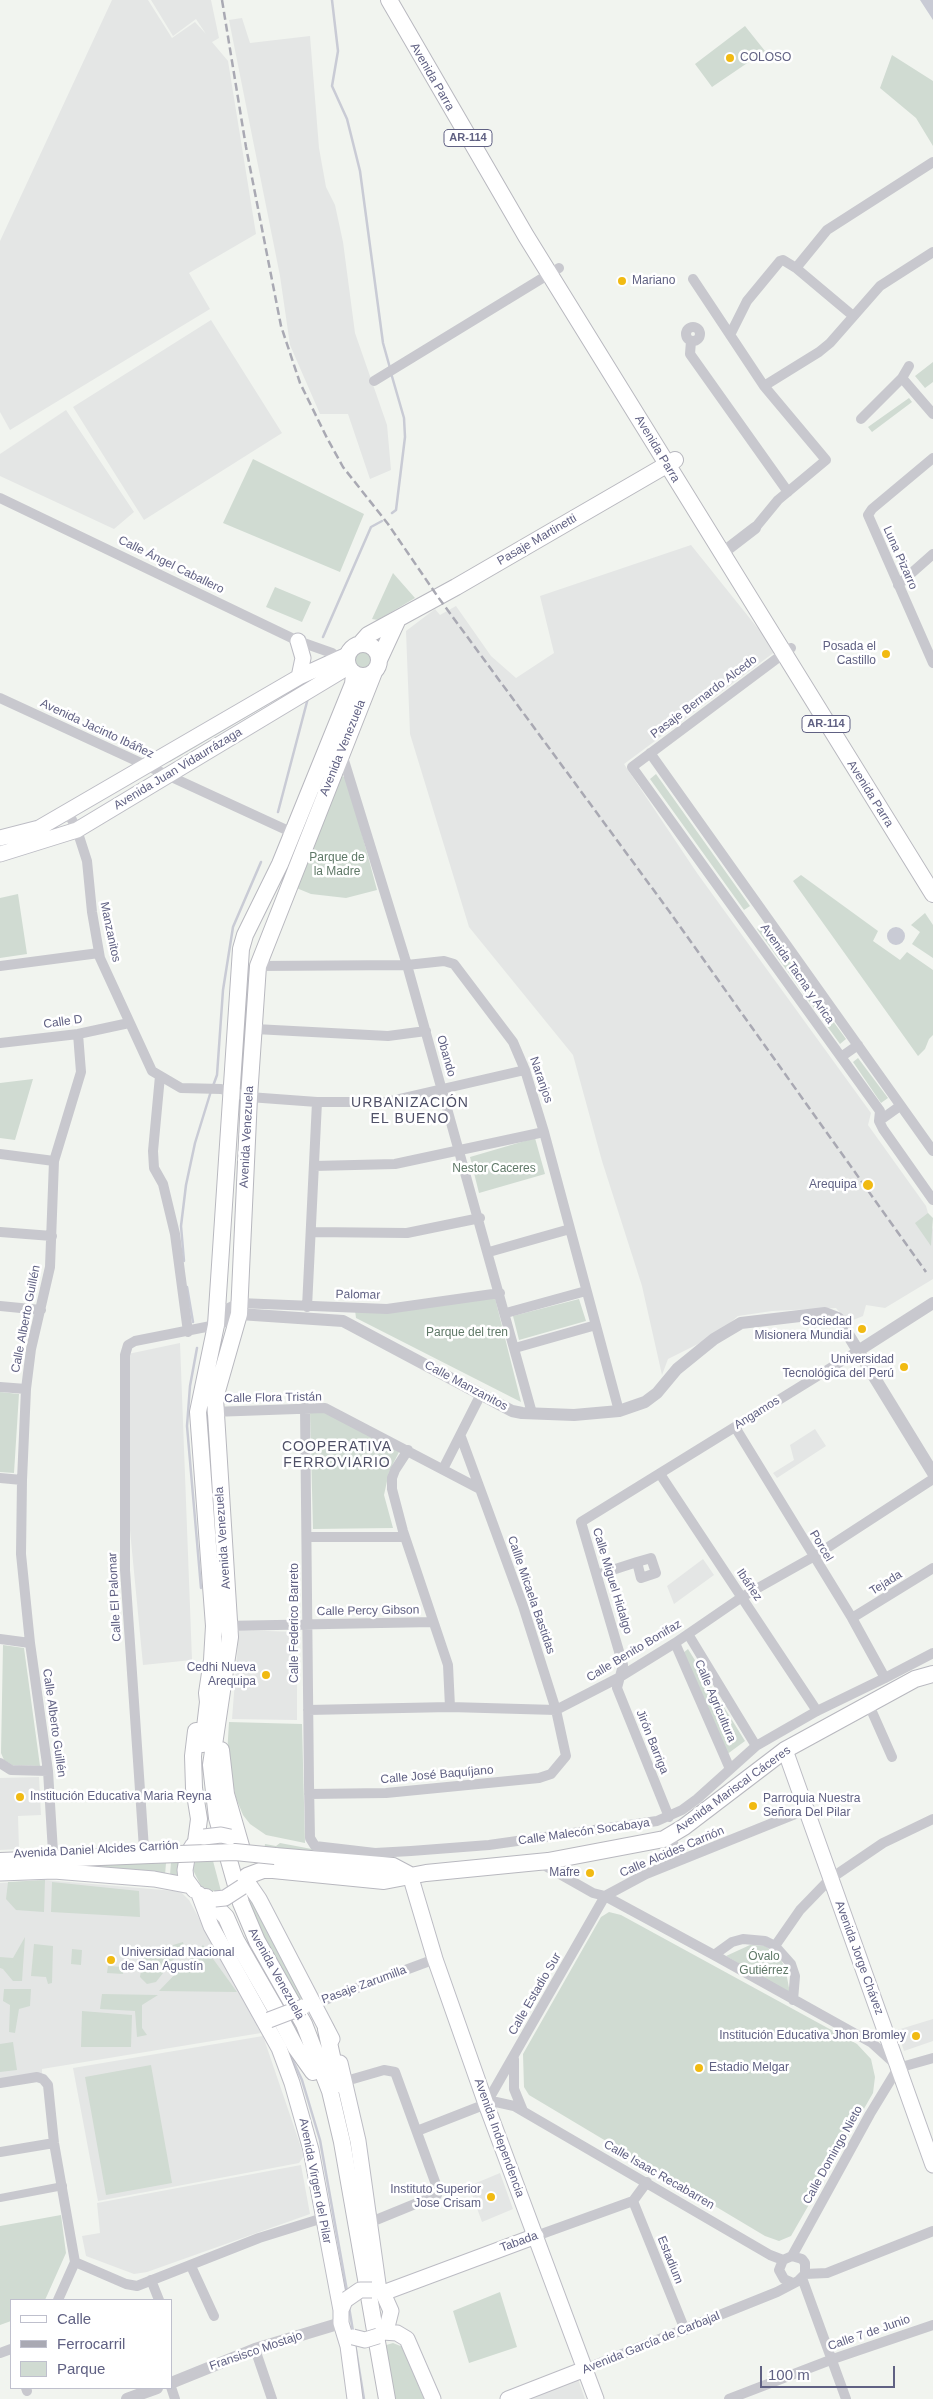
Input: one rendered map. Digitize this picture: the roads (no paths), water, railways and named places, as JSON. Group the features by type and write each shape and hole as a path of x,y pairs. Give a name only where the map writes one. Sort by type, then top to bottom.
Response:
{"main road":[{"name":"Avenida Parra","path":"389,0 448,105 555,271"},
{"name":"Avenida Parra","path":"399,0 555,271 933,894"},
{"name":"Pasaje Martinetti","path":"347,658 368,635 456,587 671,462"},
{"path":"376,666 378,654 372,646 347,658 362,676 376,666 398,619"},
{"path":"298,641 303,658 299,677"},
{"name":"Avenida Parra","path":"787,651 933,875"},
{"name":"Avenida Juan Vidaurrázaga","path":"0,838 38,828 299,677 347,658"},
{"name":"Avenida Juan Vidaurrázaga","path":"0,854 77,830 205,753 347,658"},
{"name":"Avenida Venezuela","path":"206,1412 215,1398 239,1309 249,1097 258,966 335,747 353,684 347,658"},
{"name":"Avenida Venezuela","path":"375,2288 342,2142 322,2068 293,2002 249,1924 217,1818 211,1765 214,1694 221,1626 206,1412 226,1090 241,950 245,935 292,833 376,666"},
{"path":"196,737 205,753"},
{"name":"Avenida Mariscal Cáceres","path":"543,1861 635,1846 670,1836 785,1750 915,1679 933,1674"},
{"path":"214,1694 196,1729 193,1756 194,1788 199,1818 197,1842 185,1862 184,1870 203,1894 226,1917 236,1940 276,2008 296,2048 313,2072"},
{"path":"203,1894 226,1898 245,1881 248,1861 236,1842 226,1794 214,1694"},
{"name":"Avenida Venezuela","path":"214,1694 208,1702 201,1766 203,1797 208,1825 239,1926 291,2022 313,2072 324,2107 376,2399"},
{"name":"Avenida Jorge Chávez","path":"785,1750 933,2165"},
{"path":"197,1842 221,1835 236,1842"},
{"name":"Avenida Daniel Alcides Carrión","path":"0,1855 53,1852 148,1855 197,1842"},
{"path":"0,1861 235,1852 274,1858 393,1866 406,1875"},
{"path":"0,1866 148,1855"},
{"name":"Calle Malecón Socabaya","path":"245,1881 263,1870 384,1881 406,1875 543,1861"},
{"name":"Avenida Daniel Alcides Carrión","path":"0,1873 73,1872 154,1878 203,1894"},
{"name":"Avenida Independencia","path":"406,1875 486,2104 596,2399"},
{"name":"Avenida Venezuela","path":"245,1881 259,1899 308,2006 333,2041 346,2081 371,2222 375,2288 387,2399"},
{"name":"Avenida Virgen del Pilar","path":"203,1894 211,1926 267,2020 305,2122 345,2320 355,2399"},
{"name":"Pasaje Zarumilla","path":"267,2020 308,2006"},
{"path":"326,2029 347,2122 375,2288 391,2311 390,2319 380,2334"},
{"name":"Tabada","path":"375,2288 536,2236"},
{"path":"375,2288 360,2290 345,2320 365,2340 380,2334 397,2333 407,2339 433,2399"},
{"name":"Avenida García de Carbajal","path":"508,2399 585,2369"}],"street":[{"path":"796,268 827,230 933,162"},
{"path":"764,386 819,352 830,343 880,286 933,252"},
{"path":"730,335 747,301 780,261 796,268 852,316"},
{"path":"374,381 555,271"},
{"path":"693,279 764,386 826,460 788,492 764,515 755,528 725,550"},
{"path":"691,341 690,354 788,492"},
{"path":"860,419 902,378 909,366"},
{"path":"902,378 933,414"},
{"name":"Luna Pizarro","path":"932,658 868,515 872,509 933,458"},
{"name":"Calle Ángel Caballero","path":"0,498 298,641 347,658"},
{"path":"898,585 933,554"},
{"name":"Pasaje Bernardo Alcedo","path":"632,767 787,651"},
{"name":"Avenida Jacinto Ibáñez","path":"0,698 292,833"},
{"name":"Obando","path":"335,747 407,965 480,1218 532,1413"},
{"name":"Avenida Tacna y Arica","path":"650,753 933,1152"},
{"name":"Avenida Tacna y Arica","path":"632,767 880,1111 880,1121 933,1200"},
{"name":"Manzanitos","path":"68,812 77,830 87,861 92,912 99,953 152,1071 181,1088 207,1088 226,1090 249,1097 317,1102 386,1102 526,1070"},
{"path":"746,923 762,911"},
{"path":"0,966 99,953"},
{"name":"Naranjos","path":"258,966 407,965 444,961 454,964 513,1042 526,1070 619,1411"},
{"name":"Calle D","path":"0,1042 78,1034 129,1023"},
{"path":"255,1029 388,1036 426,1031"},
{"name":"Calle Alberto Guillén","path":"53,1852 48,1771 30,1642 21,1554 22,1480 26,1389 32,1349 50,1267 54,1161 81,1072 78,1034"},
{"path":"841,1058 858,1045"},
{"path":"160,1076 153,1151 154,1168 163,1184 175,1234 189,1332"},
{"path":"307,1307 317,1102"},
{"path":"880,1121 900,1106"},
{"path":"314,1166 396,1164 461,1152 544,1132"},
{"path":"0,1154 54,1161"},
{"path":"311,1232 407,1233 480,1218"},
{"path":"489,1252 570,1229"},
{"path":"0,1232 52,1236"},
{"path":"506,1313 586,1291"},
{"name":"Palomar","path":"239,1309 307,1307 387,1309 500,1294"},
{"name":"Angamos","path":"581,1522 933,1303"},
{"path":"0,1306 40,1310"},
{"name":"Calle Manzanitos","path":"128,1345 134,1341 189,1332 239,1309 343,1321 512,1410 574,1415 619,1411 645,1402 657,1393 677,1369 714,1339 741,1323 825,1313 838,1318 933,1473"},
{"path":"516,1348 596,1325"},
{"name":"Calle El Palomar","path":"128,1345 124,1355 125,1570 148,1855"},
{"path":"0,1386 26,1389"},
{"path":"443,1469 461,1437 481,1394"},
{"name":"Calle Federico Barreto","path":"305,1408 310,1838"},
{"name":"Calle Flora Tristán","path":"206,1412 325,1408 478,1488"},
{"name":"Porcel","path":"735,1427 852,1618 885,1678"},
{"name":"Callle Micaela Bastidas","path":"461,1437 478,1488 523,1606 556,1710 565,1744 566,1756 562,1763"},
{"path":"408,1450 392,1478 392,1489 405,1537 448,1665 450,1707"},
{"name":"Ibáñez","path":"660,1474 817,1710"},
{"path":"0,1478 22,1480"},
{"name":"Calle Benito Bonifaz","path":"308,1710 450,1707 556,1710 620,1677 675,1643 742,1597 813,1556 933,1479"},
{"name":"Calle Miguel Hidalgo","path":"581,1522 623,1665 620,1677"},
{"path":"307,1537 405,1537"},
{"path":"597,1575 637,1562"},
{"name":"Tejada","path":"852,1618 933,1568"},
{"name":"Calle Percy Gibson","path":"221,1626 433,1622"},
{"name":"Calle Agricultura","path":"688,1634 756,1746"},
{"path":"0,1639 30,1642"},
{"name":"Calle Agricultura","path":"675,1643 730,1769"},
{"name":"Calle Malecón Socabaya","path":"310,1838 312,1844 319,1847 375,1853 489,1845 635,1825 669,1817 697,1799 756,1746 817,1710 933,1653"},
{"name":"Jirón Barriga","path":"620,1677 617,1688 669,1817"},
{"path":"870,1705 892,1757"},
{"path":"0,1763 11,1770 48,1771"},
{"name":"Calle José Baquíjano","path":"309,1794 386,1793 539,1778 552,1774 562,1763"},
{"name":"Calle Alcides Carrión","path":"605,1896 646,1874 805,1810"},
{"path":"775,1946 800,1910 830,1879 883,1843 933,1819"},
{"path":"670,1836 680,1860"},
{"path":"543,1861 593,1893 605,1896 872,2043 885,2053 898,2068 933,2058"},
{"name":"Calle Estadio Sur","path":"486,2104 605,1896"},
{"path":"714,1955 722,1947 743,1939 754,1938 775,1946 784,1954 795,1976 793,2000"},
{"name":"Pasaje Zarumilla","path":"308,2006 435,1959"},
{"path":"515,2053 513,2078 518,2100 523,2111"},
{"name":"Calle Domingo Nieto","path":"788,2258 898,2068"},
{"path":"346,2081 384,2070 395,2072 438,2190 437,2195 371,2222"},
{"path":"0,2083 37,2077 43,2079 48,2085 54,2143 75,2262 58,2299"},
{"name":"Calle Isaac Recabarren","path":"486,2104 505,2103 523,2111 770,2255 788,2258"},
{"path":"417,2132 486,2104"},
{"path":"0,2152 54,2143"},
{"path":"633,2200 647,2182"},
{"path":"0,2198 63,2186"},
{"name":"Tabada","path":"536,2236 633,2200"},
{"name":"Estadium","path":"633,2200 685,2330"},
{"path":"75,2262 126,2284 137,2286 259,2238 323,2218"},
{"name":"Avenida García de Carbajal","path":"585,2369 778,2292 800,2278 826,2273 933,2231"},
{"path":"800,2278 788,2282 780,2275 779,2270 788,2258 802,2259 805,2263 800,2278 846,2399"},
{"path":"191,2266 214,2316"},
{"path":"151,2280 159,2299"},
{"name":"Fransisco Mostajo","path":"172,2382 255,2349 345,2320"},
{"name":"Calle 7 de Junio","path":"729,2399 832,2359 933,2325"},
{"path":"255,2349 272,2399"},
{"path":"134,2394 153,2389"}],"waterway":[{"path":"332,0 338,51 332,86 347,119 360,171 383,343 390,368"},
{"path":"391,373 404,418 405,437 396,510 392,513"},
{"path":"323,637 371,527 382,521"},
{"path":"278,812 308,698"},
{"path":"213,1086 217,1075 223,990 233,927 261,862"},
{"path":"184,1261 181,1226 186,1185 195,1143 211,1091"},
{"path":"187,1287 193,1322"},
{"path":"197,1348 190,1386 187,1426 201,1588"},
{"path":"287,2048 302,2080 320,2140 347,2291"},
{"path":"349,2307 353,2331"},
{"path":"355,2344 364,2399"}],"railway":[{"path":"222,0 246,147 281,326 300,383 343,467 388,524 438,597 669,911 926,1272"}],"place":[{"name":"COLOSO","path":"730,58"},
{"name":"Mariano","path":"622,281"},
{"name":"Posada el Castillo","path":"886,654"},
{"name":"Arequipa","path":"868,1185"},
{"name":"Sociedad Misionera Mundial","path":"862,1329"},
{"name":"Universidad Tecnológica del Perú","path":"904,1367"},
{"name":"Cedhi Nueva Arequipa","path":"266,1675"},
{"name":"Institución Educativa Maria Reyna","path":"20,1797"},
{"name":"Parroquia Nuestra Señora Del Pilar","path":"753,1806"},
{"name":"Mafre","path":"590,1873"},
{"name":"Universidad Nacional de San Agustín","path":"111,1960"},
{"name":"Institución Educativa Jhon Bromley","path":"916,2036"},
{"name":"Estadio Melgar","path":"699,2068"},
{"name":"Instituto Superior Jose Crisam","path":"491,2197"}],"district":[{"name":"URBANIZACIÓN EL BUENO","path":"410,1112"},
{"name":"COOPERATIVA FERROVIARIO","path":"337,1455"}],"park label":[{"name":"Parque de la Madre","path":"337,865"},
{"name":"Nestor Caceres","path":"494,1169"},
{"name":"Parque del tren","path":"467,1333"},
{"name":"Óvalo Gutiérrez","path":"764,1964"}]}
